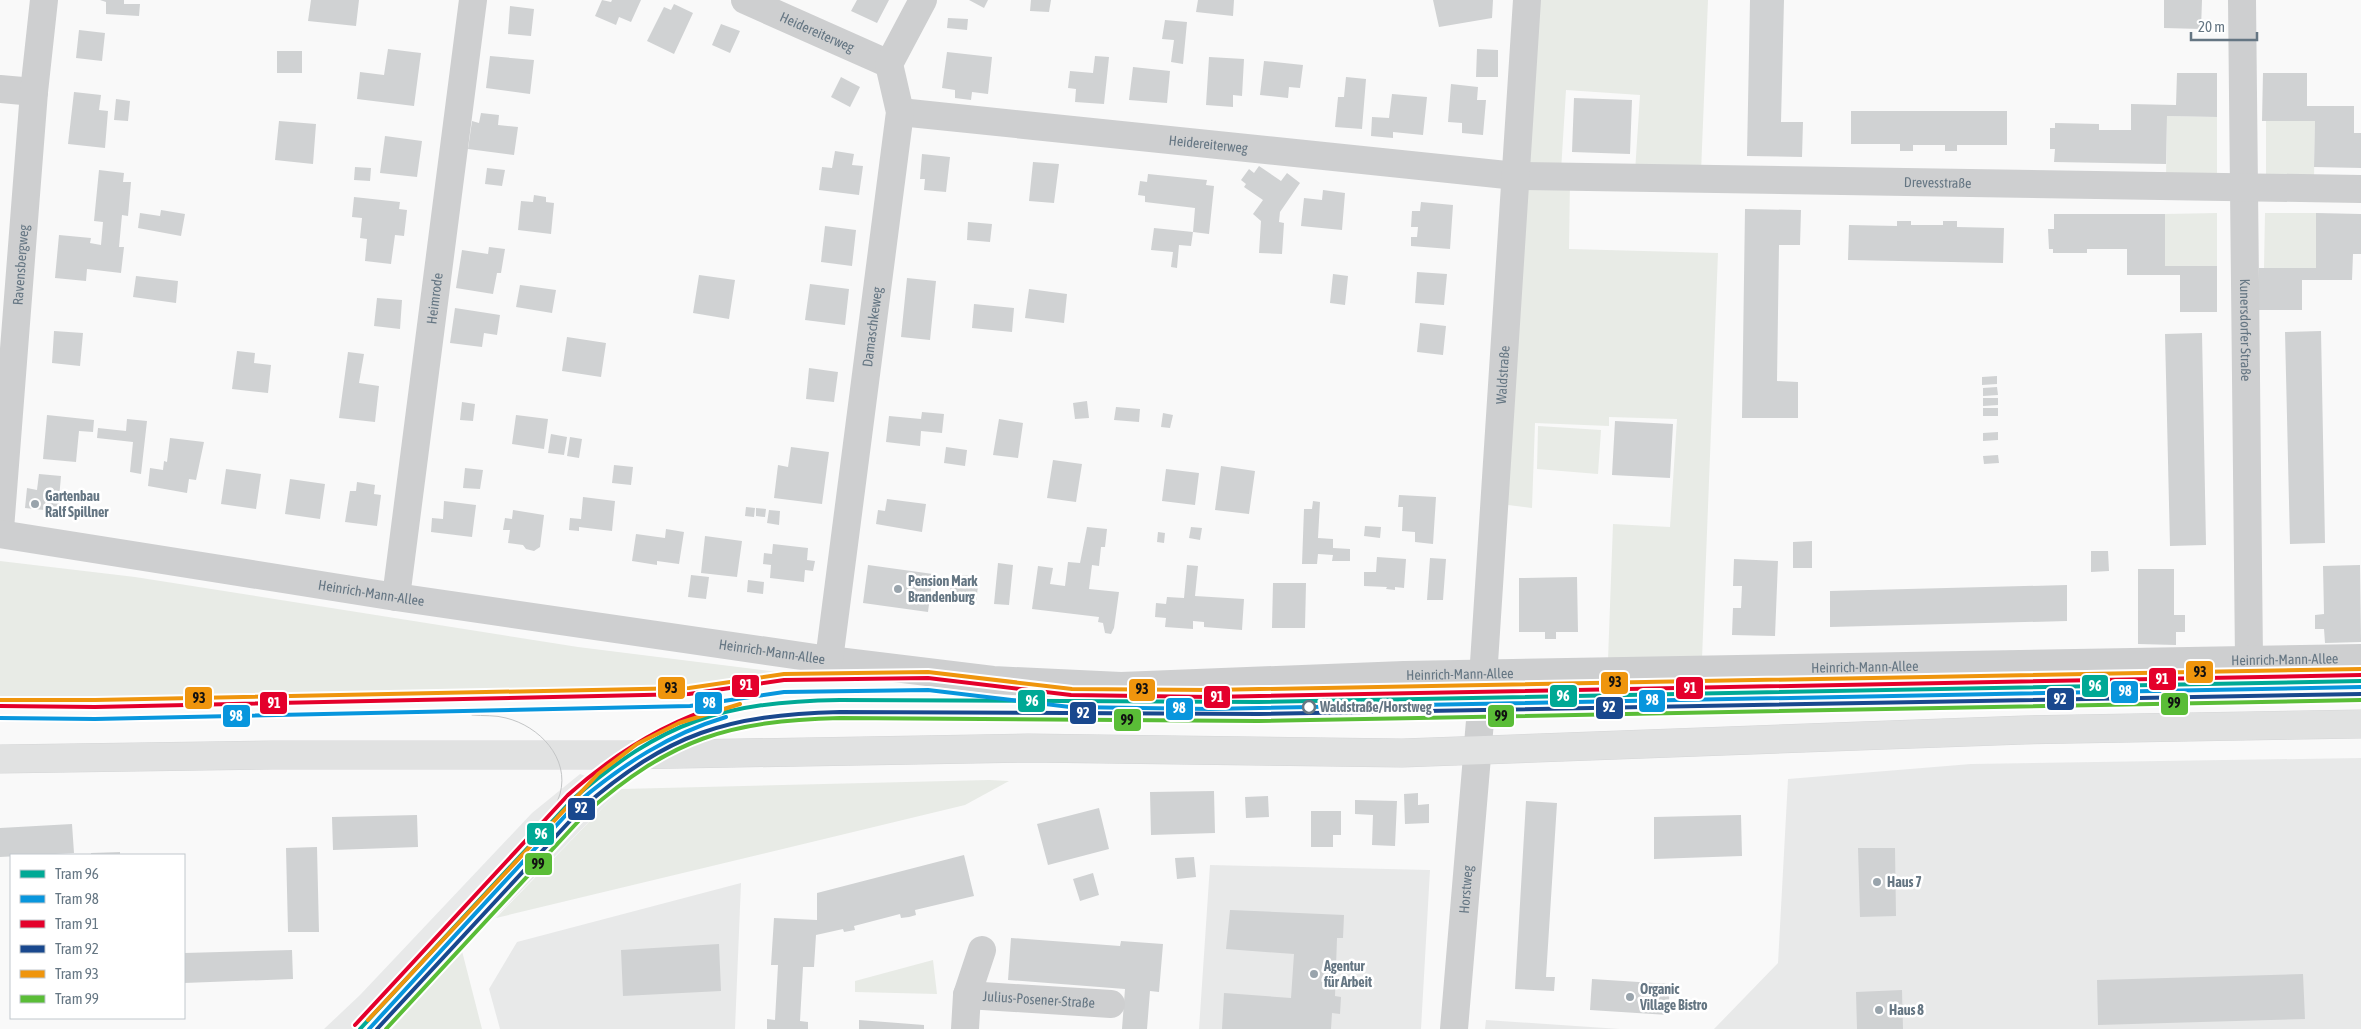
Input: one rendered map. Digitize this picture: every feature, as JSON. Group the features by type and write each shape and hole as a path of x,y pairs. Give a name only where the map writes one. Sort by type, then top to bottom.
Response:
{"main road":[{"path":"0,759 272,755 626,755 1028,748 1286,753 1478,750 2024,730 2361,724"}],"street":[{"name":"Ravensbergweg","path":"0,529 34,92 44,0"},
{"name":"Heimrode","path":"396,597 473,0"},
{"name":"Heidereiterweg","path":"745,0 889,64"},
{"path":"889,64 923,0"},
{"name":"Waldstraße","path":"1478,750 1527,0"},
{"name":"Kunersdorfer Straße","path":"2242,0 2248,660"},
{"name":"Damaschkeweg","path":"829,660 900,112 889,64"},
{"path":"0,89 34,92"},
{"name":"Heidereiterweg","path":"900,112 1516,176"},
{"name":"Drevesstraße","path":"1516,176 2361,189"},
{"name":"Heinrich-Mann-Allee","path":"0,534 396,597 829,660 993,680 1121,686 1483,674 2361,658"},
{"name":"Horstweg","path":"1454,1029 1469,829 1478,750"},
{"name":"Julius-Posener-Straße","path":"965,1029 967,995 982,950"},
{"name":"Julius-Posener-Straße","path":"967,995 1111,1004"}],"shaded area":[{"path":"1531,0 1708,0 1701,172 1635,172 1640,95 1566,90 1561,171 1518,171"},
{"path":"2167,116 2217,117 2217,177 2166,177"},
{"path":"2266,121 2315,121 2314,179 2266,179"},
{"path":"1517,179 1570,180 1569,249 1718,253 1702,659 1608,660 1613,524 1670,527 1677,419 1609,417 1609,426 1535,423 1532,508 1500,504"},
{"path":"2217,213 2217,266 2165,266 2165,214"},
{"path":"2265,213 2316,213 2316,268 2264,268"},
{"path":"1538,426 1601,430 1598,474 1537,469"},
{"path":"0,561 135,577 578,647 778,672 777,679 587,699 0,699"},
{"path":"2361,758 2361,1029 1714,1029 1778,963 1788,779 1971,764"},
{"path":"580,774 621,789 462,951 392,1029 324,1029 360,995 532,813"},
{"path":"1009,781 965,805 496,918 621,789"},
{"path":"1210,865 1430,870 1421,1029 1199,1029"},
{"path":"741,883 735,1029 500,1029 489,989 517,942"},
{"path":"462,951 482,1029 392,1029"},
{"path":"933,960 937,994 855,992 855,981"},
{"path":"1486,1020 1620,1029 1485,1029"}],"building":[{"path":"100,0 124,0 124,4 140,4 139,16 106,14 106,2"},
{"path":"311,0 359,0 356,26 308,21"},
{"path":"602,0 611,2 612,0 641,0 631,22 619,17 616,25 595,16"},
{"path":"857,0 889,0 877,23 851,11"},
{"path":"969,0 988,0 984,8"},
{"path":"1031,0 1051,0 1049,12 1030,11"},
{"path":"1198,0 1234,0 1233,16 1196,12"},
{"path":"1433,0 1493,0 1492,18 1439,27"},
{"path":"1750,0 1784,0 1781,122 1803,122 1802,157 1747,156"},
{"path":"2164,0 2202,0 2201,29 2164,28"},
{"path":"674,4 693,13 674,54 647,41 664,7 671,10"},
{"path":"510,6 534,9 531,36 508,34"},
{"path":"948,18 968,19 967,30 947,28"},
{"path":"1165,20 1187,22 1183,64 1171,62 1174,40 1162,39"},
{"path":"721,24 740,31 730,53 712,45"},
{"path":"79,30 105,33 102,61 76,58"},
{"path":"388,49 421,53 414,106 357,99 360,72 384,75"},
{"path":"1477,49 1498,50 1498,77 1476,77"},
{"path":"277,51 302,51 302,73 277,73"},
{"path":"947,52 992,57 988,94 972,92 971,100 955,98 955,90 942,88"},
{"path":"490,56 534,60 530,94 486,88"},
{"path":"1095,56 1109,57 1104,104 1075,102 1076,89 1068,88 1070,71 1093,73"},
{"path":"1209,57 1244,59 1242,96 1233,95 1233,107 1206,105"},
{"path":"1264,61 1303,65 1300,88 1289,87 1288,98 1260,95"},
{"path":"1133,67 1170,71 1167,103 1129,100"},
{"path":"2177,73 2217,73 2217,117 2167,116 2166,164 2054,162 2055,149 2050,149 2050,128 2055,128 2055,123 2099,124 2099,130 2131,130 2131,104 2176,105"},
{"path":"2263,73 2307,73 2307,106 2354,106 2354,133 2361,133 2361,168 2314,167 2315,121 2262,121"},
{"path":"841,77 860,87 850,107 831,97"},
{"path":"1346,77 1366,79 1362,129 1335,127 1338,97 1344,97"},
{"path":"1451,84 1478,87 1477,100 1486,100 1483,135 1462,133 1462,123 1448,122"},
{"path":"74,92 101,95 99,110 108,111 105,148 68,144"},
{"path":"1392,94 1427,97 1423,135 1393,132 1393,138 1371,136 1372,117 1389,118"},
{"path":"1574,98 1632,100 1630,154 1572,152"},
{"path":"116,99 130,101 128,121 114,120"},
{"path":"1851,111 2007,111 2007,145 1957,145 1957,151 1945,151 1945,145 1913,145 1913,151 1900,151 1900,144 1851,144"},
{"path":"481,113 499,115 498,125 518,127 514,155 468,149 472,121 479,123"},
{"path":"279,121 316,124 313,164 275,160"},
{"path":"385,136 422,141 417,177 380,173"},
{"path":"835,151 854,154 852,165 863,166 859,195 819,190 822,167 832,168"},
{"path":"922,154 950,157 946,192 924,190 925,179 920,179"},
{"path":"1033,162 1059,164 1054,203 1029,201"},
{"path":"1259,166 1281,181 1287,173 1300,183 1280,212 1279,222 1284,223 1282,254 1259,253 1261,221 1253,214 1263,200 1244,187 1246,184 1241,180 1249,169 1254,173"},
{"path":"355,167 371,168 370,181 354,180"},
{"path":"487,168 505,170 502,186 485,184"},
{"path":"99,170 124,173 123,182 131,182 128,216 122,215 119,247 124,247 121,273 87,269 86,281 55,278 59,235 91,238 90,243 101,245 103,222 94,221"},
{"path":"1148,174 1207,180 1206,185 1214,186 1209,234 1193,232 1195,208 1145,202 1145,196 1138,195 1140,181 1147,182"},
{"path":"1323,190 1345,193 1342,230 1301,226 1304,198 1322,200"},
{"path":"534,195 546,197 546,202 554,203 551,234 518,230 521,201 533,202"},
{"path":"354,197 400,202 399,209 407,210 404,236 395,235 391,264 365,261 367,239 360,238 362,218 352,217"},
{"path":"1421,202 1453,205 1450,249 1411,246 1411,237 1417,237 1418,227 1411,227 1412,211 1420,211"},
{"path":"1745,209 1801,210 1800,245 1779,245 1777,381 1798,382 1798,418 1742,418"},
{"path":"161,210 185,214 181,236 138,228 140,213 160,216"},
{"path":"2316,213 2361,214 2361,254 2353,254 2352,280 2302,280 2302,310 2259,310 2259,268 2316,268"},
{"path":"2054,214 2165,214 2165,266 2217,266 2217,312 2180,312 2180,275 2127,275 2127,249 2087,249 2087,253 2053,253 2053,249 2049,249 2048,229 2054,229"},
{"path":"1897,221 1911,221 1911,225 1943,225 1943,221 1957,221 1957,227 2004,228 2003,263 1848,260 1849,225 1897,226"},
{"path":"968,222 992,224 990,242 967,240"},
{"path":"825,226 856,230 852,266 821,262"},
{"path":"1154,228 1193,232 1191,246 1179,245 1177,268 1171,267 1173,252 1151,250"},
{"path":"489,247 505,249 501,273 497,273 493,294 456,288 462,250 488,254"},
{"path":"1417,272 1447,274 1444,305 1415,303"},
{"path":"1333,274 1348,276 1345,305 1330,303"},
{"path":"699,275 735,280 729,319 693,313"},
{"path":"136,276 178,281 176,303 133,297"},
{"path":"907,278 936,281 930,340 901,337"},
{"path":"810,284 849,289 845,325 805,320"},
{"path":"520,285 556,290 552,313 516,307"},
{"path":"1029,289 1067,294 1064,323 1025,318"},
{"path":"377,298 402,300 400,329 374,326"},
{"path":"974,304 1014,308 1012,332 972,328"},
{"path":"455,308 500,315 497,335 484,333 482,347 450,343"},
{"path":"1420,323 1446,326 1443,355 1417,352"},
{"path":"54,331 83,333 80,366 52,363"},
{"path":"2321,331 2325,543 2290,544 2285,332"},
{"path":"2202,333 2206,545 2170,546 2165,334"},
{"path":"567,337 606,343 601,377 562,371"},
{"path":"237,351 255,353 254,363 271,365 268,393 232,389"},
{"path":"348,352 364,354 359,383 379,386 375,422 339,418"},
{"path":"809,368 838,372 834,402 806,399"},
{"path":"1997,376 1997,384 1982,385 1982,377"},
{"path":"1997,387 1998,395 1983,396 1983,388"},
{"path":"1983,398 1998,398 1998,405 1983,406"},
{"path":"1087,401 1089,418 1075,419 1073,403"},
{"path":"462,402 475,404 473,421 460,420"},
{"path":"1116,407 1140,409 1139,422 1114,420"},
{"path":"1983,408 1998,408 1998,416 1983,416"},
{"path":"922,412 944,414 942,433 921,431 920,446 886,442 889,416 921,419"},
{"path":"1163,413 1173,415 1170,428 1161,427"},
{"path":"47,415 94,420 93,432 79,431 76,462 43,459"},
{"path":"516,415 548,419 544,449 512,444"},
{"path":"127,419 147,421 141,474 130,472 133,442 97,438 98,428 126,431"},
{"path":"999,419 1023,423 1018,458 993,455"},
{"path":"1615,421 1673,424 1670,478 1612,475"},
{"path":"1998,432 1998,440 1983,441 1983,433"},
{"path":"551,434 567,437 564,455 548,453"},
{"path":"570,437 582,439 579,458 567,456"},
{"path":"170,438 204,442 196,480 189,479 187,493 148,486 150,468 163,470 164,461 167,462"},
{"path":"791,447 829,452 822,504 774,498 778,465 788,467"},
{"path":"946,447 967,450 965,466 944,463"},
{"path":"1998,455 1999,463 1984,464 1983,456"},
{"path":"1053,460 1082,464 1076,502 1047,498"},
{"path":"614,465 633,467 631,485 612,483"},
{"path":"1221,466 1255,471 1249,514 1215,510"},
{"path":"465,468 483,470 480,489 463,488"},
{"path":"226,469 261,474 256,509 221,504"},
{"path":"1166,469 1199,473 1195,505 1162,501"},
{"path":"39,474 61,476 58,510 47,508 48,499 46,499 44,510 25,508 27,488 37,490"},
{"path":"290,479 325,484 320,519 285,514"},
{"path":"357,482 375,485 374,494 381,495 377,526 345,522 350,491 356,491"},
{"path":"1399,495 1436,497 1433,544 1415,542 1415,532 1402,531 1403,507 1398,507"},
{"path":"583,497 615,501 612,531 579,527 579,531 569,530 570,518 581,519"},
{"path":"887,499 926,504 922,532 876,524 878,510 885,511"},
{"path":"444,501 476,505 472,537 431,532 432,518 443,519"},
{"path":"1313,501 1320,502 1318,538 1333,539 1333,548 1350,549 1350,561 1332,561 1333,555 1318,554 1317,564 1302,564 1304,509 1312,509"},
{"path":"746,507 755,508 754,517 745,516"},
{"path":"756,508 766,509 765,517 756,516"},
{"path":"513,510 544,515 540,547 534,551 526,549 523,545 508,543 510,530 503,530 505,518 512,519"},
{"path":"769,510 780,511 779,525 767,523"},
{"path":"1365,526 1381,527 1380,538 1364,536"},
{"path":"1087,527 1107,529 1105,547 1101,547 1099,566 1092,565 1089,589 1119,592 1114,628 1111,634 1105,633 1103,623 1098,622 1099,617 1032,609 1038,566 1053,568 1050,584 1065,586 1068,562 1080,563"},
{"path":"1191,527 1202,528 1200,540 1189,538"},
{"path":"666,529 684,532 679,564 657,561 657,565 632,561 636,534 665,538"},
{"path":"1158,532 1165,533 1164,543 1157,542"},
{"path":"705,536 742,541 737,577 701,573"},
{"path":"1812,541 1812,568 1793,568 1793,542"},
{"path":"773,544 808,548 807,560 815,561 813,571 805,570 804,582 770,578 771,565 763,564 764,553 772,554"},
{"path":"2091,551 2108,551 2109,571 2091,572"},
{"path":"1377,557 1406,559 1404,588 1395,587 1395,590 1386,589 1387,587 1364,586 1364,572 1376,572"},
{"path":"1430,558 1446,559 1443,600 1427,600"},
{"path":"1734,559 1778,561 1775,636 1732,635 1733,608 1741,608 1742,586 1733,586"},
{"path":"998,563 1013,565 1009,605 994,604"},
{"name":"Pension Mark Brandenburg","path":"868,565 933,574 928,612 863,603"},
{"path":"1187,565 1198,566 1195,596 1244,599 1242,630 1204,627 1204,622 1193,621 1193,629 1165,627 1166,618 1155,617 1156,603 1166,604 1167,597 1184,598"},
{"path":"2360,565 2361,642 2325,643 2324,629 2315,629 2315,615 2324,614 2323,566"},
{"path":"2138,569 2174,569 2174,615 2185,615 2185,632 2176,632 2176,645 2138,644"},
{"path":"952,574 979,577 976,603 949,600"},
{"path":"691,575 709,577 706,599 688,597"},
{"path":"1577,577 1578,632 1556,632 1556,639 1545,639 1545,632 1519,632 1519,578"},
{"path":"748,580 764,582 763,594 747,592"},
{"path":"1273,583 1306,583 1305,628 1272,628"},
{"path":"2067,585 2067,621 1830,627 1830,591"},
{"path":"1214,791 1215,833 1151,835 1150,792"},
{"path":"1418,793 1418,805 1429,804 1429,823 1405,824 1404,794"},
{"path":"1268,796 1269,817 1246,818 1245,797"},
{"path":"1355,800 1397,801 1395,846 1372,845 1373,815 1355,814"},
{"path":"1526,801 1557,803 1546,977 1555,977 1554,991 1515,989"},
{"path":"1099,808 1109,849 1048,865 1037,824"},
{"path":"1311,811 1341,811 1341,835 1333,835 1333,847 1311,847"},
{"path":"417,815 418,847 333,850 332,817"},
{"path":"1741,815 1742,856 1654,859 1654,817"},
{"path":"72,824 74,853 10,854 10,856 0,857 0,828"},
{"path":"317,847 319,932 288,932 286,848"},
{"name":"Haus 7","path":"1858,848 1895,848 1896,916 1860,917"},
{"path":"120,852 120,854 91,854"},
{"path":"964,855 974,896 915,910 916,915 909,917 901,918 900,914 854,926 855,930 844,932 843,929 816,935 814,967 803,967 800,1021 808,1022 808,1029 767,1029 767,1019 775,1020 778,965 771,965 774,918 817,920 817,893"},
{"path":"1194,857 1196,877 1177,879 1175,858"},
{"path":"1093,873 1099,895 1080,901 1073,879"},
{"name":"Agentur für Arbeit","path":"1230,910 1344,915 1343,938 1337,938 1335,996 1341,997 1340,1014 1332,1013 1331,1029 1222,1029 1224,993 1291,998 1294,954 1226,949"},
{"path":"1011,938 1120,946 1121,941 1163,944 1159,992 1150,991 1147,1029 1122,1029 1125,989 1008,980"},
{"path":"719,944 721,991 623,996 621,950"},
{"path":"292,950 293,979 185,983 185,953"},
{"path":"2303,974 2305,1019 2098,1025 2097,980"},
{"name":"Organic Village Bistro","path":"1592,979 1670,984 1668,1015 1590,1010"},
{"name":"Haus 8","path":"1902,990 1903,1029 1857,1029 1856,992"},
{"path":"859,1020 924,1025 924,1029 859,1029"}],"tram line":[{"name":"93","path":"0,700 95,700 689,688 784,674 928,672 1072,689 1210,690 2361,669"},
{"name":"91","path":"0,706 95,707 689,694 784,680 928,678 1071,695 1210,697 2361,675"},
{"name":"96","path":"360,1029 573,799 605,772 666,734 696,721 761,705 840,700 1258,702 2361,681"},
{"name":"98","path":"0,718 95,719 690,706 784,692 928,690 1070,707 1210,709 2361,687"},
{"name":"92","path":"377,1029 582,808 613,782 672,745 701,733 731,724 764,718 840,712 1258,714 2361,694"},
{"name":"99","path":"386,1029 586,813 617,788 646,767 703,738 765,724 840,718 1258,721 2361,700"},
{"name":"93","path":"368,1020 598,774 637,744 679,723 740,704"},
{"name":"91","path":"355,1025 568,795 585,780 640,741 700,712 722,705"},
{"path":"472,715 498,716 518,722 540,736 556,756 562,781 560,794 550,815 529,846"},
{"name":"98","path":"369,1029 577,803 611,776 647,752 685,732 726,717"}],"place":[{"name":"Gartenbau Ralf Spillner","path":"35,504"},
{"name":"Pension Mark Brandenburg","path":"898,589"},
{"name":"Waldstraße/Horstweg","path":"1309,707"},
{"name":"Haus 7","path":"1877,882"},
{"name":"Agentur für Arbeit","path":"1314,974"},
{"name":"Organic Village Bistro","path":"1630,997"},
{"name":"Haus 8","path":"1879,1010"}]}
